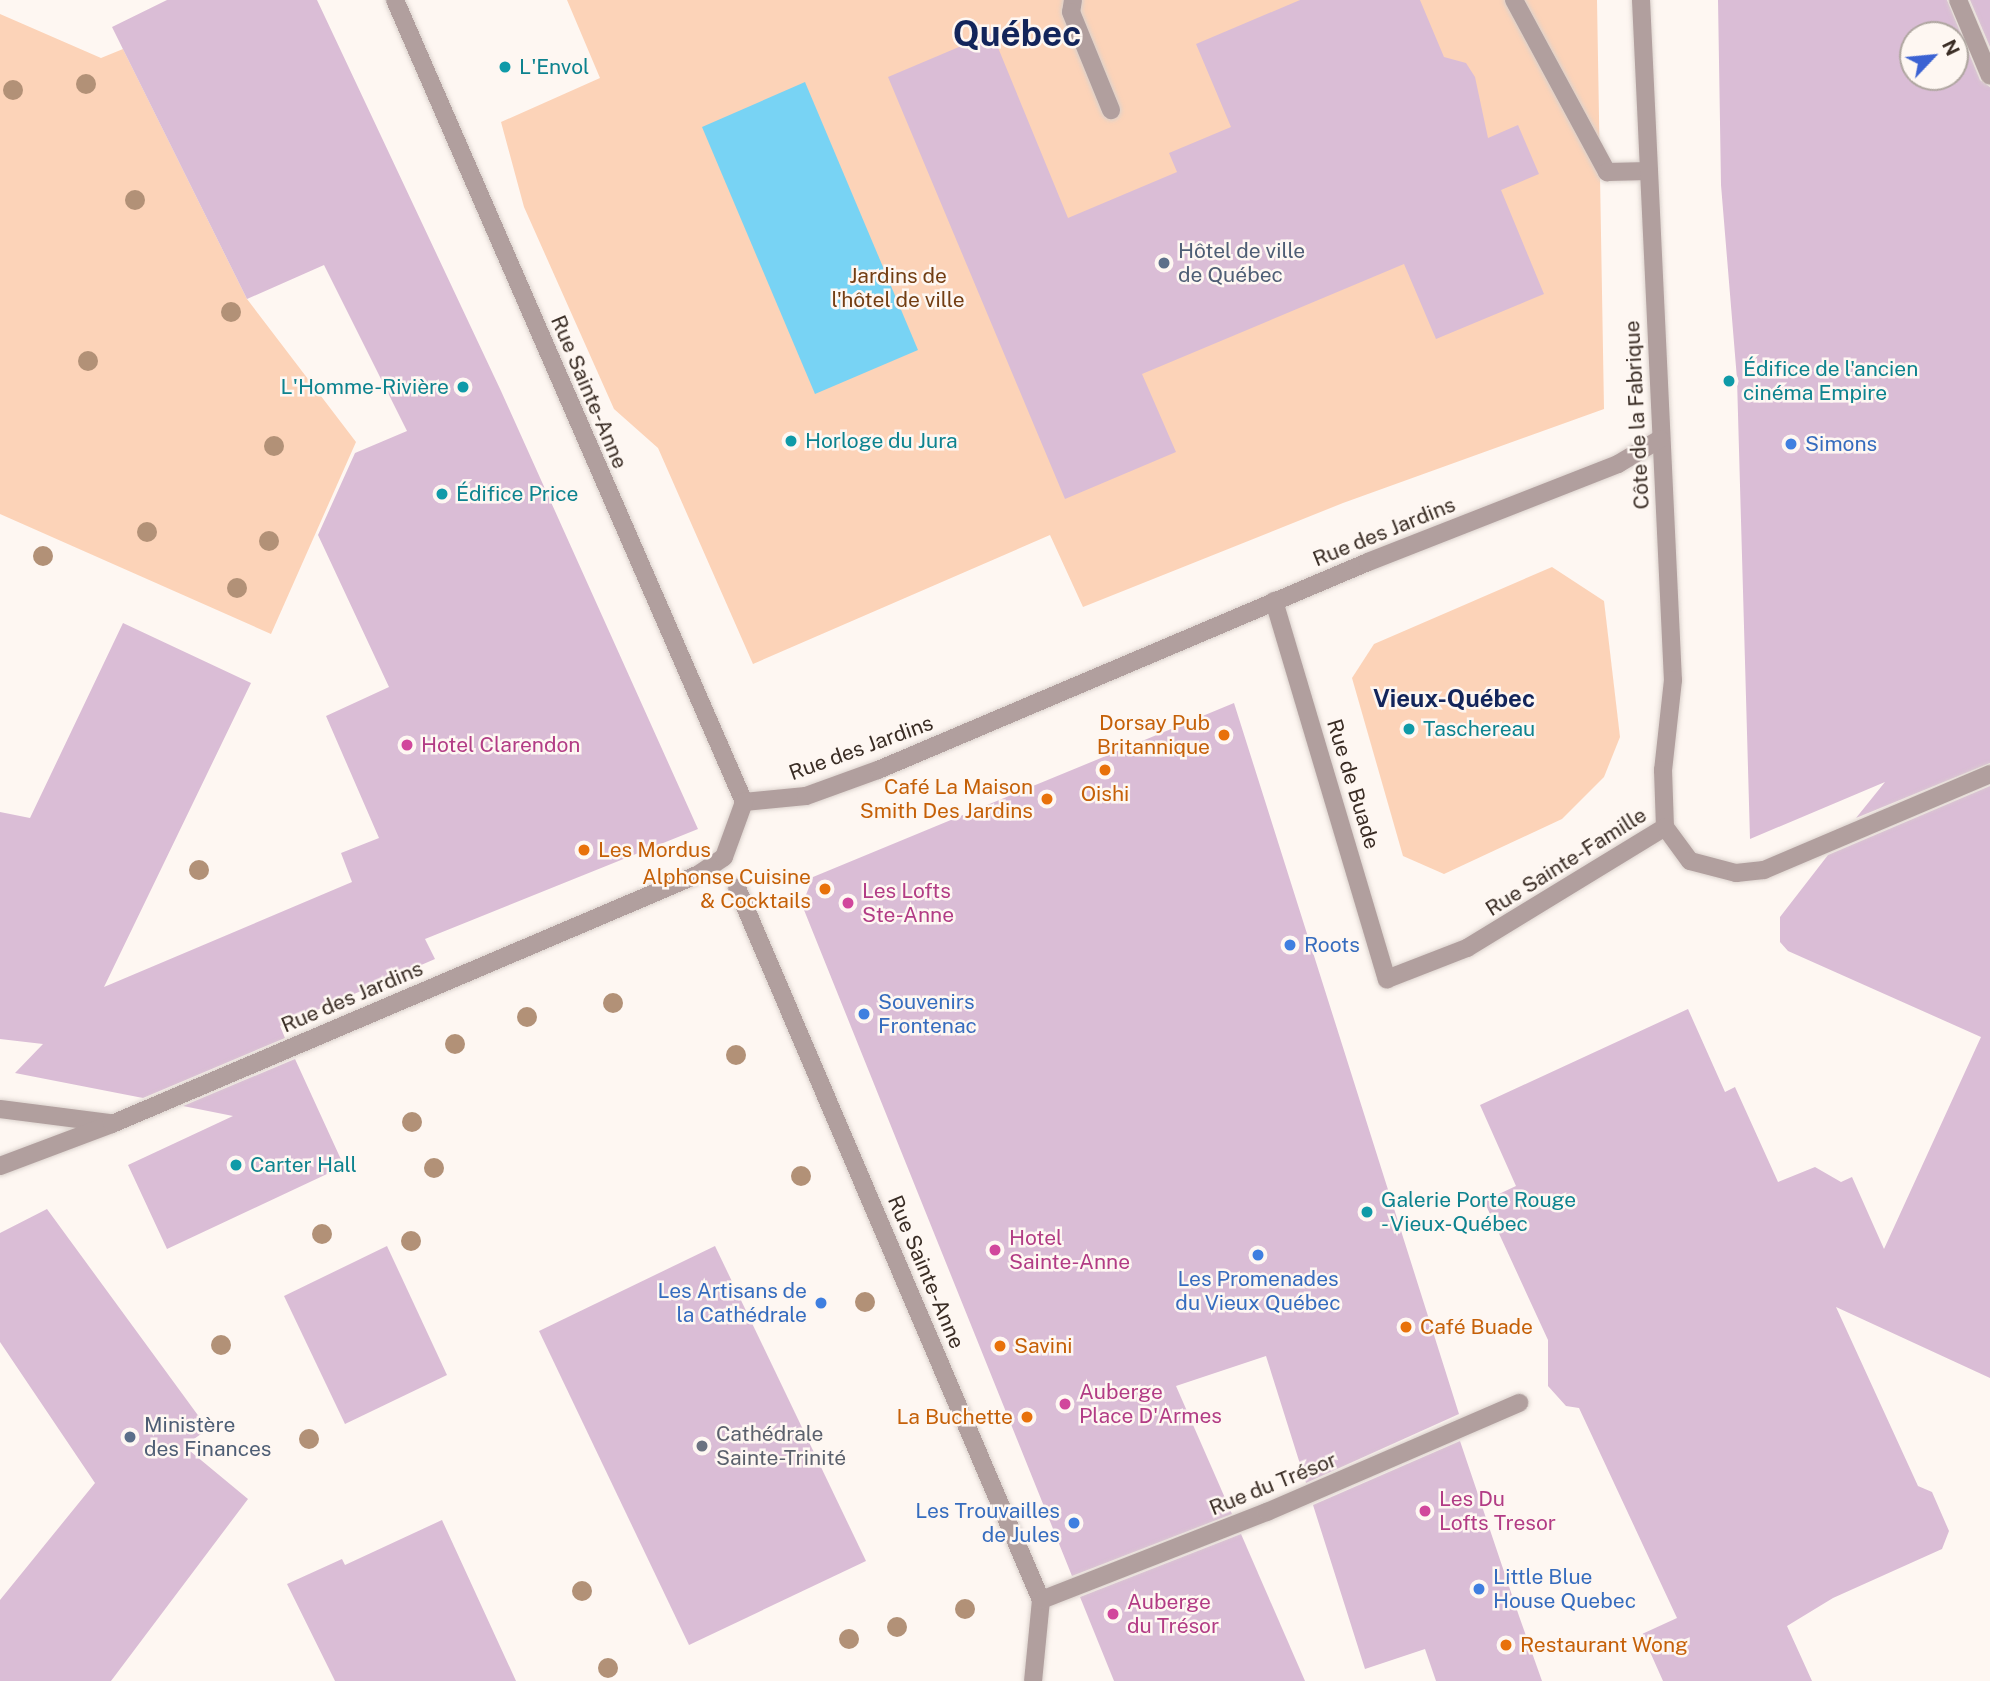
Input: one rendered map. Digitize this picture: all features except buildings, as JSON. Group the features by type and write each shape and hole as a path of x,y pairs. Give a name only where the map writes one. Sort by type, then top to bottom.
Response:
{"street":[{"path":"1073,0 1071,12 1111,110"},
{"path":"1514,0 1607,172 1648,171"},
{"name":"Côte de la Fabrique","path":"1641,0 1673,680 1663,770 1665,827"},
{"path":"1958,0 1986,55 1990,76"},
{"name":"Rue Sainte-Anne","path":"398,1 744,802"},
{"name":"Rue des Jardins","path":"0,1166 113,1124 699,874 724,857 744,802 806,796 878,770 1274,601 1618,464 1660,439"},
{"name":"Rue de Buade","path":"1274,601 1387,979"},
{"name":"Rue Sainte-Famille","path":"1387,979 1467,948 1665,827 1690,861 1736,873 1764,870 1990,774"},
{"name":"Rue Sainte-Anne","path":"737,888 1041,1600 1033,1681"},
{"path":"0,1109 113,1124"},
{"name":"Rue du Trésor","path":"1041,1600 1267,1512 1519,1403"}],"green space":[{"name":"Jardins de l'hôtel de ville","path":"567,0 1597,0 1604,409 1343,503 1083,607 1050,535 753,664 658,448 614,409 524,207 501,122 600,78"},
{"path":"0,14 101,58 123,49 247,299 356,442 271,634 0,514"},
{"path":"1552,567 1604,601 1620,737 1604,777 1562,819 1444,874 1403,856 1352,678 1374,644"}],"water":[{"path":"805,82 918,350 815,394 702,127"}],"place":[{"name":"L'Envol","path":"505,67"},
{"name":"Hôtel de ville de Québec","path":"1164,263"},
{"name":"Édifice de l'ancien cinéma Empire","path":"1729,381"},
{"name":"L'Homme-Rivière","path":"463,387"},
{"name":"Horloge du Jura","path":"791,441"},
{"name":"Simons","path":"1791,444"},
{"name":"Édifice Price","path":"442,494"},
{"name":"Taschereau","path":"1409,729"},
{"name":"Dorsay Pub Britannique","path":"1224,735"},
{"name":"Hotel Clarendon","path":"407,745"},
{"name":"Oishi","path":"1105,770"},
{"name":"Café La Maison Smith Des Jardins","path":"1047,799"},
{"name":"Les Mordus","path":"584,850"},
{"name":"Alphonse Cuisine & Cocktails","path":"825,889"},
{"name":"Les Lofts Ste-Anne","path":"848,903"},
{"name":"Roots","path":"1290,945"},
{"name":"Souvenirs Frontenac","path":"864,1014"},
{"name":"Carter Hall","path":"236,1165"},
{"name":"Galerie Porte Rouge - Vieux-Québec","path":"1367,1212"},
{"name":"Hotel Sainte-Anne","path":"995,1250"},
{"name":"Les Promenades du Vieux Québec","path":"1258,1255"},
{"name":"Les Artisans de la Cathédrale","path":"821,1303"},
{"name":"Café Buade","path":"1406,1327"},
{"name":"Savini","path":"1000,1346"},
{"name":"Auberge Place D'Armes","path":"1065,1404"},
{"name":"La Buchette","path":"1027,1417"},
{"name":"Ministère des Finances","path":"130,1437"},
{"name":"Cathédrale Sainte-Trinité","path":"702,1446"},
{"name":"Les Du Lofts Tresor","path":"1425,1511"},
{"name":"Les Trouvailles de Jules","path":"1074,1523"},
{"name":"Little Blue House Quebec","path":"1479,1589"},
{"name":"Auberge du Trésor","path":"1113,1614"},
{"name":"Restaurant Wong","path":"1506,1645"}],"district":[{"name":"Québec","path":"1017,34"},
{"name":"Vieux-Québec","path":"1454,699"}]}
